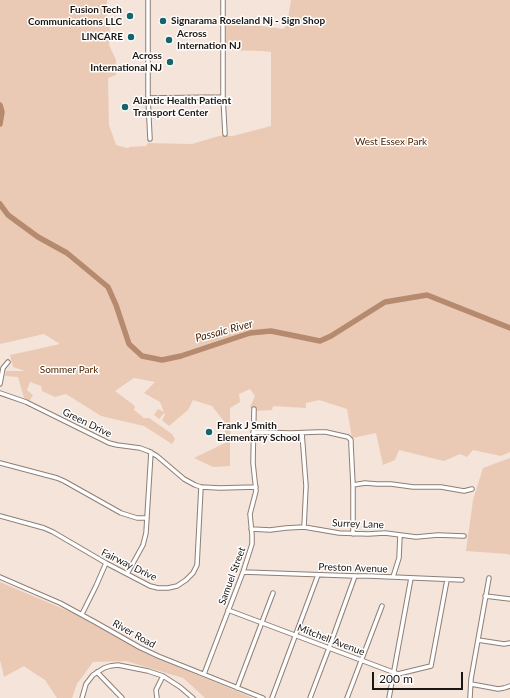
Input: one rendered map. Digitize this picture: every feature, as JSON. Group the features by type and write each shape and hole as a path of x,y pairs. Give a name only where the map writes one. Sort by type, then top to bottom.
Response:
{"street":[{"path":"148,0 148,98 150,139"},
{"path":"224,0 223,97 225,134"},
{"path":"148,98 223,97"},
{"path":"0,384 3,368 8,362"},
{"name":"Green Drive","path":"0,393 26,402 109,443 140,448 151,452 166,462 184,479 201,487 256,487"},
{"name":"Samuel Street","path":"204,674 243,572 252,544 250,514 256,487 253,474 254,409"},
{"path":"253,432 280,434 326,432 349,438 351,445 354,485 353,534"},
{"path":"302,433 306,486 304,528"},
{"path":"127,574 143,545 146,533 151,452"},
{"path":"0,463 57,478 121,513 137,518 147,518"},
{"path":"354,485 391,484 413,488 441,487 464,491 472,490"},
{"name":"Fairway Drive","path":"0,516 44,528 53,532 106,563 150,586 162,588 173,587 177,586 190,576 195,569 197,561 201,487"},
{"name":"Surrey Lane","path":"251,529 270,530 293,527 353,534 385,533 416,537 438,535 464,536"},
{"path":"393,577 399,558 400,535"},
{"path":"82,614 106,563"},
{"name":"Preston Avenue","path":"243,572 462,580"},
{"path":"272,698 318,575"},
{"path":"310,698 356,576"},
{"name":"River Road","path":"0,577 60,603 158,656 263,698"},
{"path":"389,698 411,578"},
{"path":"470,698 471,684 489,578"},
{"name":"Mitchell Avenue","path":"228,610 398,674 431,666 447,580"},
{"path":"237,688 273,593"},
{"path":"486,596 510,599"},
{"path":"347,698 382,606"},
{"path":"478,640 504,644 510,643"},
{"path":"82,698 86,684 97,672 110,666 122,665 163,676 193,698"},
{"path":"97,672 122,698"},
{"path":"157,698 156,690 163,676"},
{"path":"471,684 498,689 510,686"}],"green space":[{"name":"West Essex Park","path":"0,0 107,0 107,23 110,27 109,45 116,60 116,75 108,78 109,125 116,145 129,148 146,146 148,143 192,144 219,136 233,136 271,126 271,52 226,50 226,22 283,29 287,25 291,0 510,0 510,452 501,456 473,450 467,457 460,454 444,461 399,450 395,460 383,465 376,433 352,438 347,409 319,400 306,403 306,408 273,406 272,410 254,411 250,407 255,396 250,389 239,394 240,402 230,408 230,466 213,467 194,458 227,442 223,420 212,406 193,400 188,410 169,426 162,420 165,415 164,413 159,419 154,415 158,409 164,412 160,402 144,393 155,382 134,378 115,391 135,406 134,410 144,418 149,418 172,434 175,439 172,444 144,426 101,416 66,394 55,397 42,391 41,386 30,382 27,390 33,395 29,402 24,398 18,377 5,376 6,371 25,371 13,367 10,355 60,344 44,334 0,344"},
{"path":"510,458 510,555 466,551 473,500 483,468"},
{"path":"0,582 73,613 147,654 253,698 205,698 183,678 126,661 93,662 77,684 72,698 57,698 45,680 24,666 4,677 0,660"}],"waterway":[{"name":"Passaic River","path":"0,105 2,112 0,124"},
{"name":"Passaic River","path":"0,204 8,215 38,237 67,253 108,287 116,305 129,344 142,356 162,360 181,356 250,333 271,331 320,341 331,336 385,302 427,295 510,328"}],"place":[{"name":"Fusion Tech Communications LLC","path":"130,16"},
{"name":"Signarama Roseland Nj - Sign Shop","path":"163,21"},
{"name":"LINCARE","path":"131,37"},
{"name":"Across Internation NJ","path":"169,40"},
{"name":"Across International NJ","path":"170,62"},
{"name":"Alantic Health Patient Transport Center","path":"125,107"},
{"name":"Frank J Smith Elementary School","path":"209,432"}],"park label":[{"name":"Sommer Park","path":"69,370"}]}
